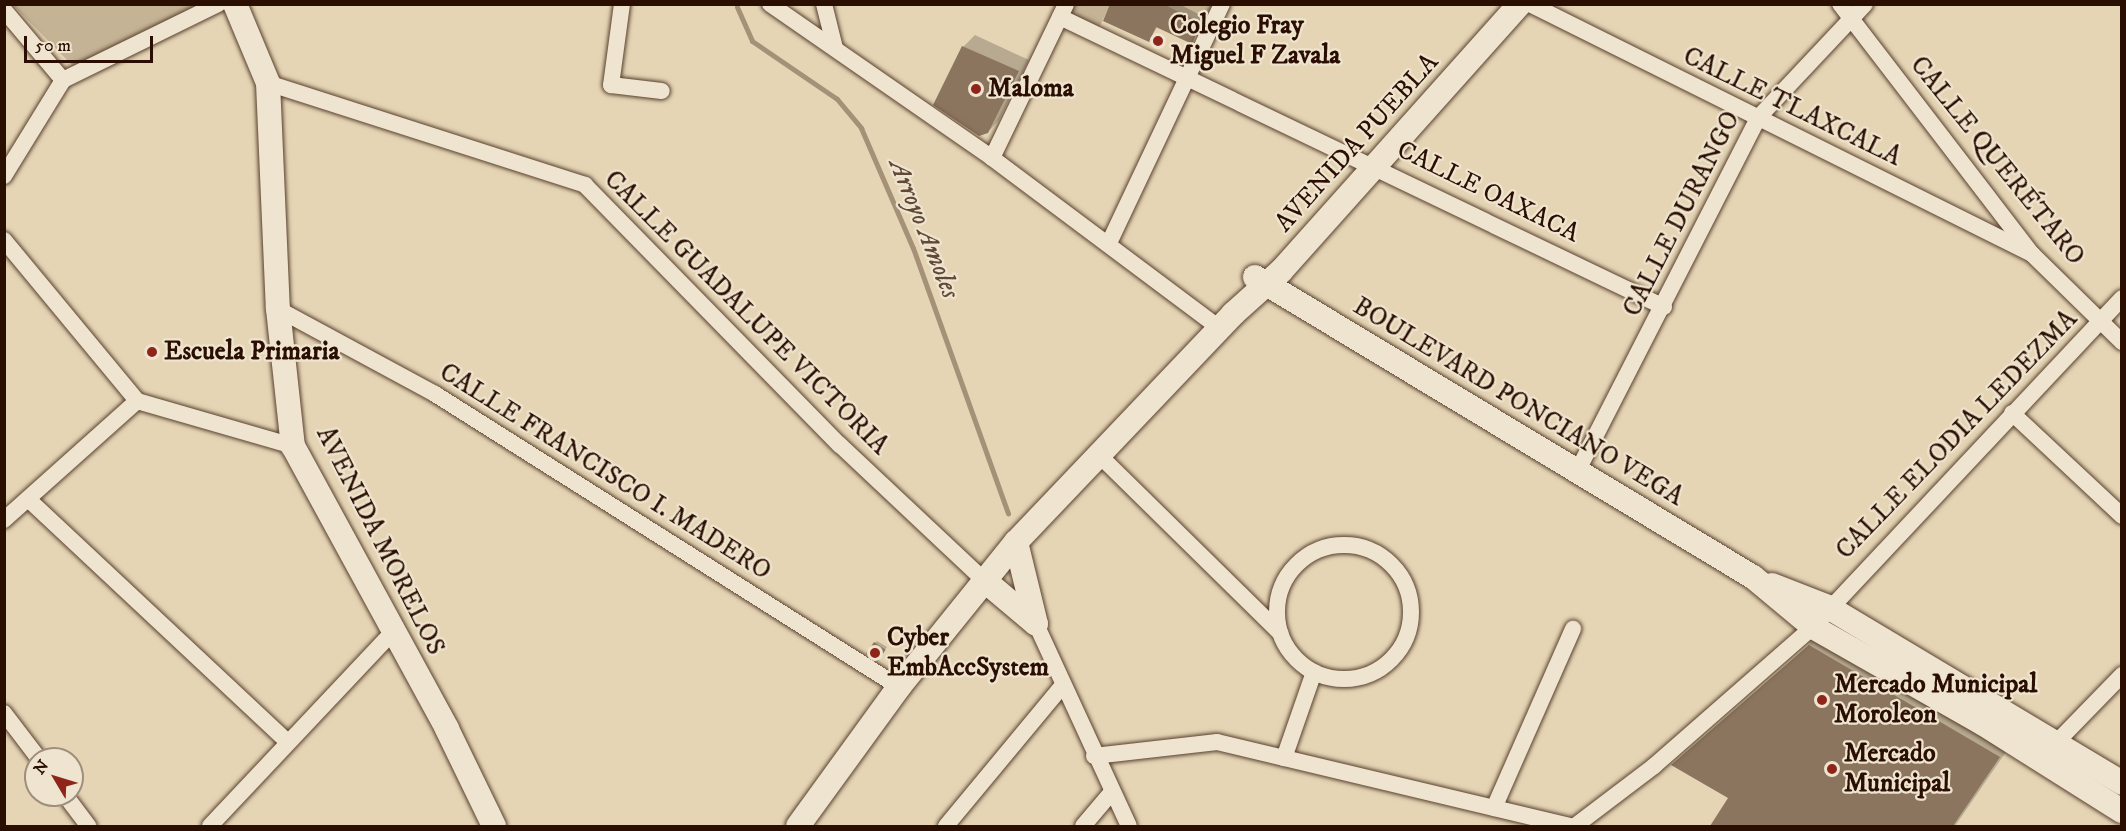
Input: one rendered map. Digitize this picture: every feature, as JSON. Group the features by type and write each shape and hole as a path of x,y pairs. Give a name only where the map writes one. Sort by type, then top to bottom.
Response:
{"street":[{"path":"4,176 63,80 218,4"},
{"path":"235,4 268,83"},
{"path":"622,4 610,85 662,91"},
{"path":"770,4 992,158 1109,243 1226,321"},
{"path":"824,4 835,48"},
{"path":"1109,243 1222,4"},
{"name":"AVENIDA PUEBLA","path":"1368,162 1499,4"},
{"name":"AVENIDA PUEBLA","path":"798,826 899,687 1016,542 1226,321 1368,162 1520,4"},
{"name":"CALLE TLAXCALA","path":"1530,4 2032,254"},
{"name":"CALLE QUERÉTARO","path":"1840,4 2032,254 2121,342"},
{"name":"CALLE DURANGO","path":"1578,471 1664,307 1758,118 1865,4"},
{"path":"4,10 63,80"},
{"path":"992,158 1063,11"},
{"name":"CALLE OAXACA","path":"1063,11 1188,79 1368,162 1664,307"},
{"name":"AVENIDA MORELOS","path":"268,83 278,309 293,446 392,633 447,729 494,826"},
{"name":"CALLE GUADALUPE VICTORIA","path":"268,83 585,184 840,445 984,580"},
{"path":"4,240 137,400 293,446"},
{"name":"BOULEVARD PONCIANO VEGA","path":"1261,280 1753,577 1813,627 1922,687 2121,811"},
{"name":"CALLE ELODIA LEDEZMA","path":"1575,826 1654,766 1813,627 1828,607 2121,298"},
{"name":"CALLE FRANCISCO I. MADERO","path":"278,309 435,394 899,687"},
{"path":"4,520 137,400"},
{"path":"2012,413 2121,516"},
{"path":"1099,455 1281,634 1292,653 1314,672 1335,679 1366,676 1384,668 1401,651 1410,629 1411,605 1405,586 1392,567 1356,546 1334,545 1303,555 1284,576 1277,593 1276,612 1281,634"},
{"path":"28,499 288,742"},
{"path":"1016,542 1036,624 1111,793 1129,826"},
{"name":"BOULEVARD PONCIANO VEGA","path":"1753,577 1828,607 2121,783"},
{"path":"984,580 1036,624"},
{"path":"1494,808 1573,629"},
{"path":"210,826 392,633"},
{"path":"1284,758 1314,672"},
{"path":"2039,761 2121,675"},
{"path":"946,826 1063,685"},
{"path":"4,713 30,747"},
{"path":"1094,756 1217,741 1570,826"},
{"path":"1083,826 1111,793"},
{"path":"74,807 88,826"}],"shaded area":[{"path":"13,5 206,5 73,66"},
{"path":"1066,5 1110,5 1096,34 1060,17"},
{"path":"1163,5 1222,5 1211,28"}],"building":[{"path":"1110,4 1163,4 1201,23 1192,44 1156,27 1149,42 1103,21"},
{"name":"Maloma","path":"962,46 1019,71 988,133 979,136 933,105"},
{"name":"Cyber EmbAccSystem","path":"874,642 886,650 878,661 866,654"},
{"name":"Mercado Municipal Moroleon","path":"1809,645 2000,757 1953,826 1710,826 1728,798 1671,765"}],"waterway":[{"name":"Arroyo Amoles","path":"737,7 752,41 837,99 861,128 913,248 1008,514"}],"place":[{"name":"Colegio Fray Miguel F Zavala","path":"1158,41"},
{"name":"Maloma","path":"976,89"},
{"name":"Escuela Primaria","path":"152,352"},
{"name":"Cyber EmbAccSystem","path":"875,653"},
{"name":"Mercado Municipal Moroleon","path":"1822,700"},
{"name":"Mercado Municipal","path":"1832,769"}]}
